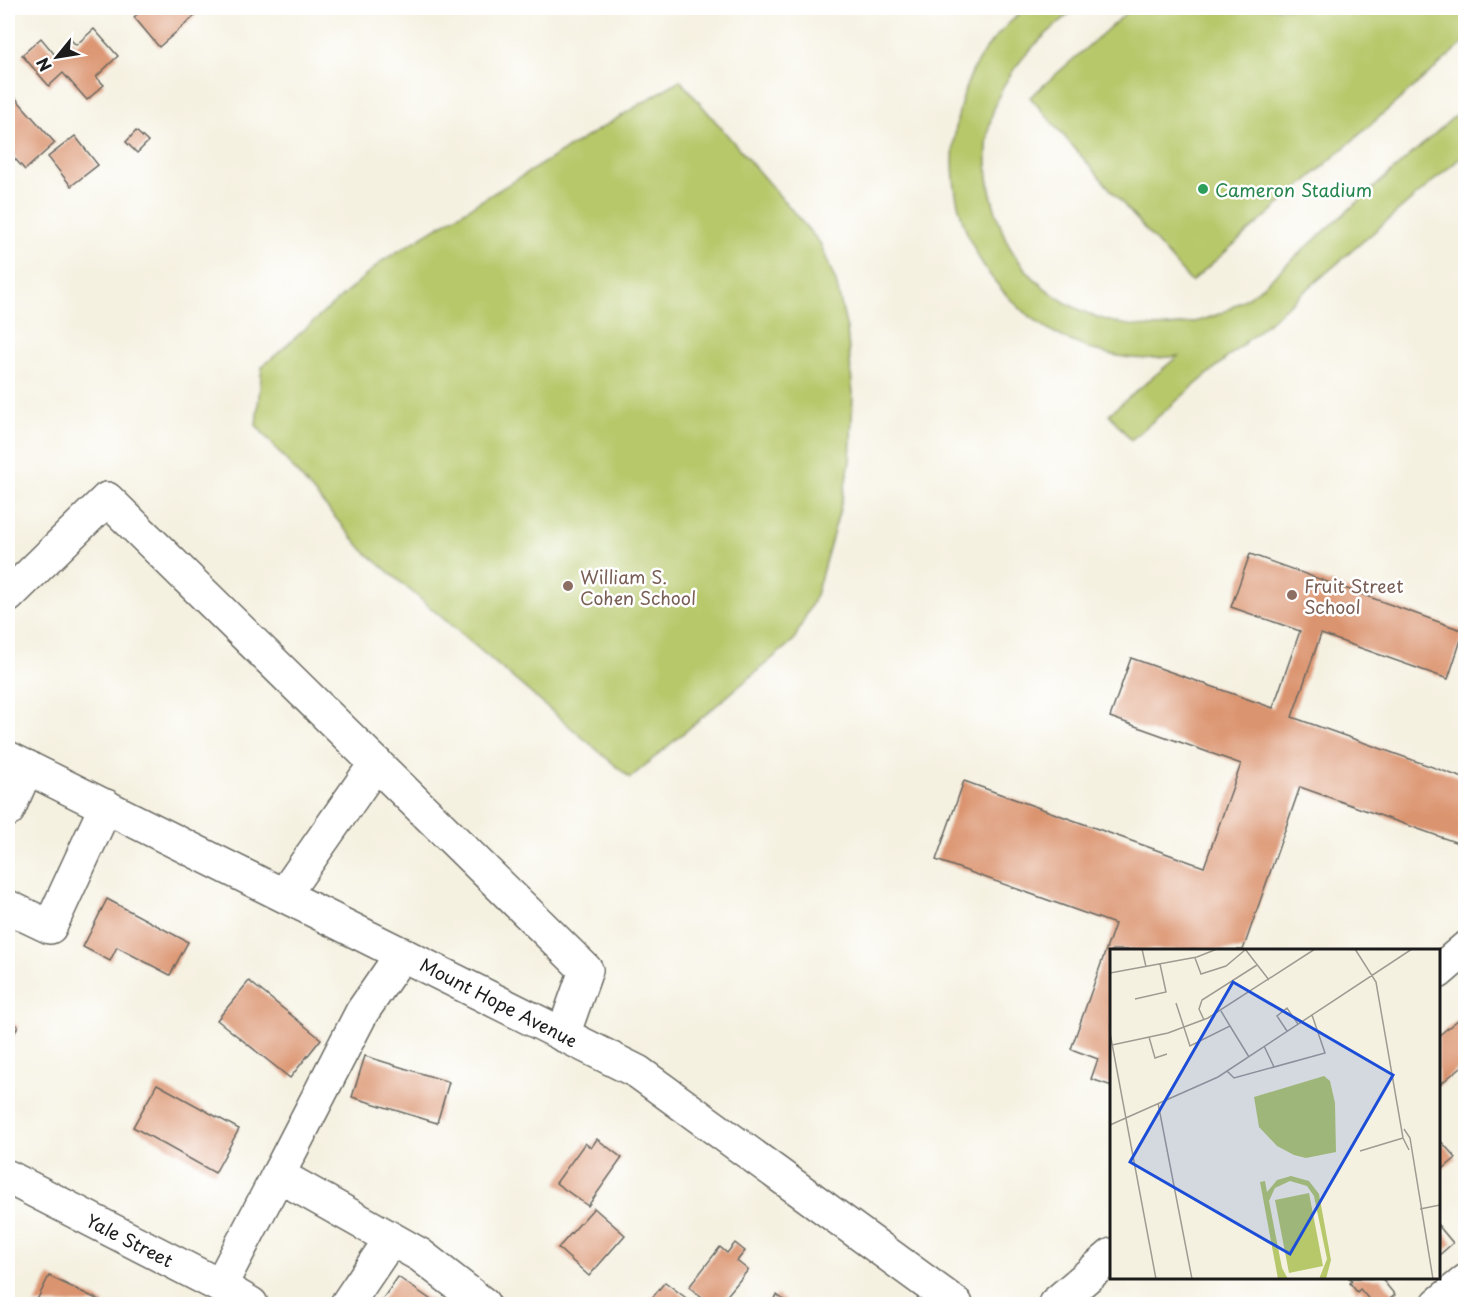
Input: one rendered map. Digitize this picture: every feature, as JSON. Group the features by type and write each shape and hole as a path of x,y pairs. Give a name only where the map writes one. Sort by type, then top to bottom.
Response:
{"street":[{"path":"8,596 107,499 586,970 563,1035"},
{"path":"8,810 17,763"},
{"name":"Mount Hope Avenue","path":"17,763 638,1072 956,1305"},
{"path":"284,895 376,763"},
{"path":"8,907 50,927 106,807"},
{"path":"1440,970 1466,948"},
{"path":"220,1286 362,1012 402,954"},
{"path":"278,1175 420,1255 483,1305"},
{"name":"Yale Street","path":"8,1177 220,1286 251,1305"},
{"path":"346,1305 391,1239"},
{"path":"1055,1305 1110,1257"},
{"path":"1438,1305 1466,1281"}],"green space":[{"path":"1026,8 1076,8 1026,54 1010,75 997,100 992,113 987,142 987,171 994,206 1008,243 1034,279 1056,297 1081,311 1107,320 1135,326 1164,327 1192,323 1234,306 1258,290 1465,107 1465,154 1131,440 1109,414 1178,356 1144,359 1124,357 1084,346 1048,329 1017,306 991,277 972,244 959,207 953,167 956,126 966,87 971,73 991,42"},
{"name":"Cameron Stadium","path":"1132,8 1465,8 1465,42 1191,282 1030,97"},
{"path":"680,80 820,243 836,282 847,329 853,394 850,462 840,509 816,595 794,640 630,778 363,550 256,425 262,367 382,261"}],"building":[{"path":"145,8 204,8 159,47 134,17"},
{"path":"94,29 118,56 96,77 104,85 87,100 63,73 49,86 22,55 41,38 55,55 71,40 76,45"},
{"path":"11,93 55,143 25,170 8,151 8,96"},
{"path":"136,131 148,142 137,153 126,142"},
{"path":"75,136 98,165 71,186 48,157"},
{"path":"1250,554 1464,631 1448,679 1321,634 1292,717 1466,779 1466,846 1300,787 1243,949 1110,949 1110,1085 1091,1079 1098,1059 1071,1049 1115,924 936,860 964,781 1204,867 1241,764 1110,717 1131,658 1273,708 1300,631 1231,607"},
{"path":"107,899 188,942 170,975 117,947 110,961 83,947"},
{"path":"249,981 321,1039 290,1078 217,1020"},
{"path":"1459,1019 1466,1027 1466,1063 1440,1084 1440,1034"},
{"path":"8,1021 18,1026 8,1047"},
{"path":"365,1056 449,1082 437,1123 352,1097"},
{"path":"157,1084 239,1129 215,1173 133,1127"},
{"path":"597,1139 622,1158 588,1206 556,1183 585,1143 591,1148"},
{"path":"1440,1140 1456,1158 1440,1171"},
{"path":"594,1208 625,1235 589,1276 558,1248"},
{"path":"1440,1227 1453,1243 1440,1254"},
{"path":"735,1243 745,1251 737,1261 748,1270 720,1304 711,1304 689,1287 720,1247 727,1253"},
{"path":"49,1276 107,1304 35,1304"},
{"path":"398,1277 437,1304 379,1304"},
{"path":"1350,1279 1382,1279 1395,1295 1383,1304 1373,1304 1360,1289 1357,1292 1350,1283 1352,1281"},
{"path":"665,1282 694,1304 647,1304"},
{"path":"777,1295 790,1304 769,1304"}],"place":[{"name":"Cameron Stadium","path":"1203,189"},
{"name":"William S. Cohen School","path":"568,586"},
{"name":"Fruit Street School","path":"1292,595"}]}
